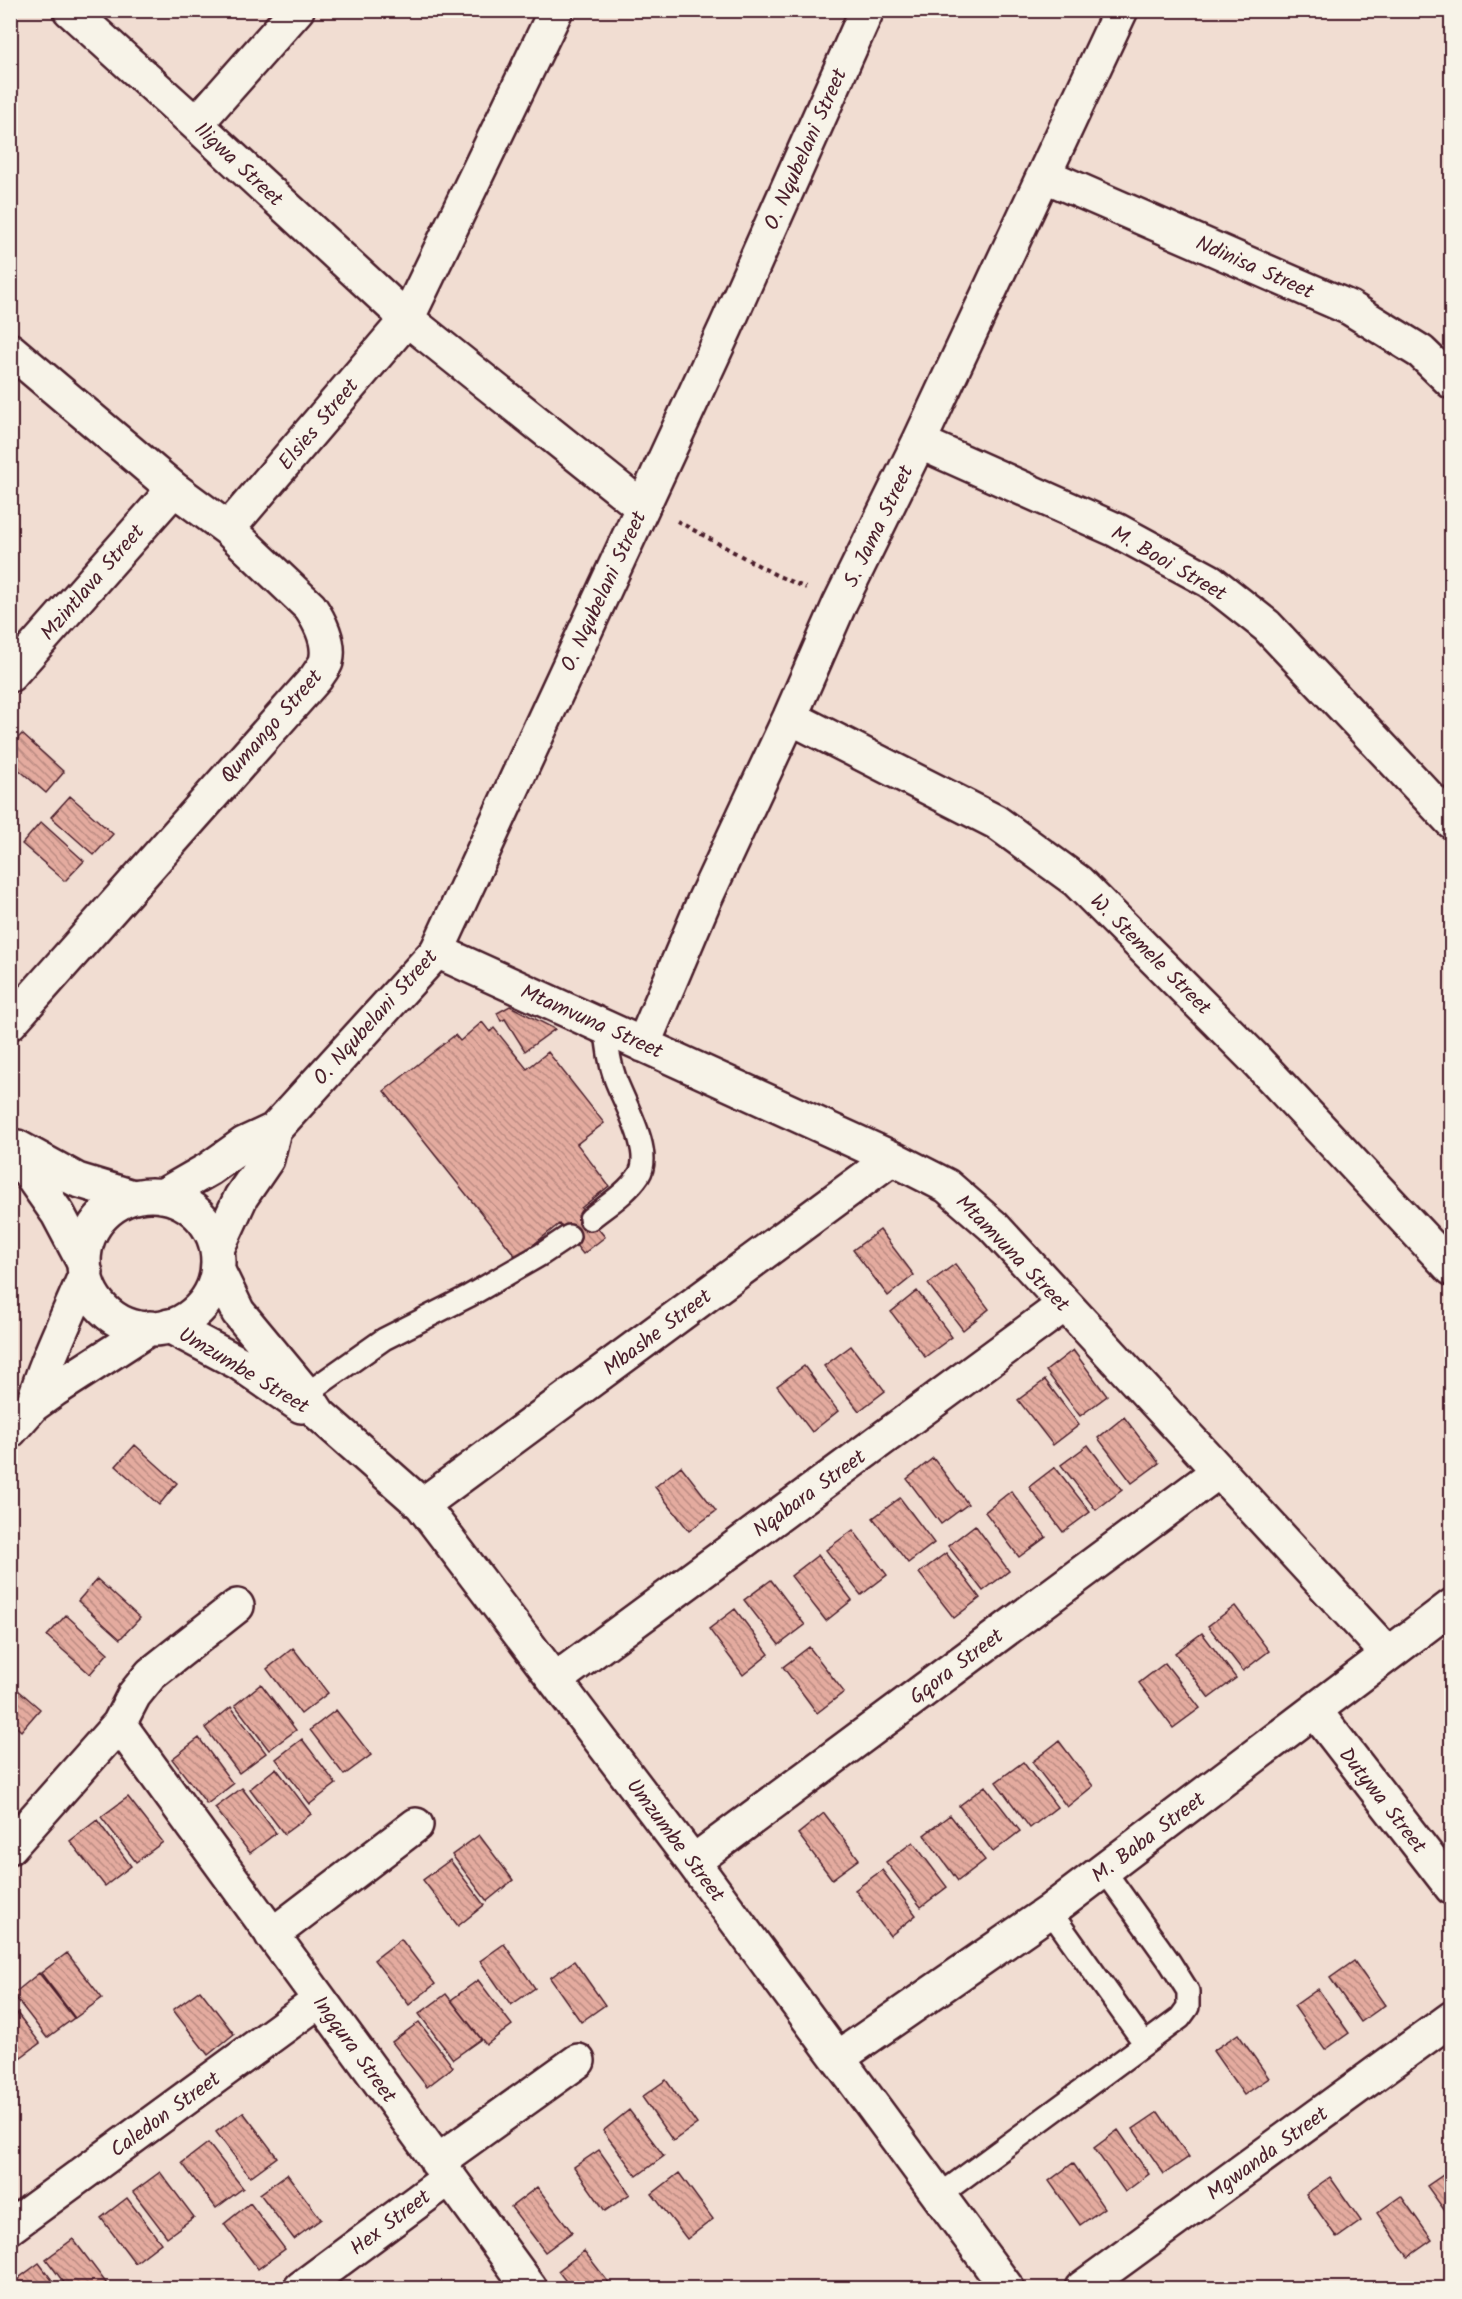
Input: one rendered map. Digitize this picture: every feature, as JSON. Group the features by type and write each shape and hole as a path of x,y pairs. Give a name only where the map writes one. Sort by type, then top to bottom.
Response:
{"street":[{"name":"Iligwa Street","path":"70,10 407,319 642,507"},
{"path":"196,124 297,10"},
{"path":"407,319 556,10"},
{"name":"O. Nqubelani Street","path":"148,1196 209,1169 244,1144 274,1130 437,951 726,327 867,10"},
{"name":"S. Jama Street","path":"643,1045 704,901 790,717 840,603 919,442 1121,10"},
{"name":"Ndinisa Street","path":"1044,175 1350,308 1421,352 1452,382"},
{"name":"Elsies Street","path":"228,529 407,319"},
{"name":"Qumango Street","path":"10,350 174,489 228,529 310,608 320,622 326,640 326,662 316,678 10,1023"},
{"name":"M. Booi Street","path":"919,442 1116,530 1210,581 1267,626 1452,822"},
{"name":"Mzintlava Street","path":"10,675 174,489"},
{"name":"W. Stemele Street","path":"790,717 996,822 1077,881 1254,1058 1452,1269"},
{"name":"Mtamvuna Street","path":"437,951 892,1158 946,1185 993,1226 1388,1654"},
{"name":"O. Nqubelani Street","path":"218,1260 241,1197 267,1159 274,1130"},
{"path":"10,1144 77,1180 148,1196 177,1199 195,1210 210,1228 218,1260 211,1293 197,1311 179,1323 160,1327 135,1328 115,1318 98,1304 88,1285 85,1268 87,1240 97,1221 113,1206 148,1196"},
{"path":"10,1144 58,1214 85,1268 55,1348 43,1370 33,1405"},
{"name":"Mbashe Street","path":"422,1505 892,1158"},
{"name":"Umzumbe Street","path":"218,1260 238,1312 307,1404"},
{"name":"Nqabara Street","path":"555,1680 1064,1305"},
{"path":"10,1431 33,1405 160,1327"},
{"name":"Umzumbe Street","path":"160,1327 239,1363 307,1404 422,1505 693,1862 1007,2289"},
{"name":"Gqora Street","path":"693,1862 1219,1471"},
{"path":"10,1847 119,1724 134,1695 151,1674 237,1606"},
{"name":"M. Baba Street","path":"838,2058 1050,1911 1452,1606"},
{"name":"Dutywa Street","path":"1315,1711 1452,1888"},
{"name":"Ingqura Street","path":"119,1724 530,2289"},
{"path":"272,1935 416,1825"},
{"name":"Caledon Street","path":"10,2227 320,2000"},
{"name":"Mgwanda Street","path":"1082,2289 1452,2018"},
{"path":"443,2170 578,2061"},
{"name":"Hex Street","path":"301,2289 443,2170"}],"lane":[{"path":"590,1219 640,1174 642,1159 637,1129 615,1078 607,1050 606,1028"},
{"path":"307,1404 384,1339 469,1296 569,1236"},
{"path":"940,2195 1180,2018 1188,2007 1188,1991 1104,1870"},
{"path":"1050,1911 1145,2044"}],"path":[{"path":"676,521 776,575 840,603"}],"building":[{"path":"22,734 64,772 46,793 10,762 10,746"},
{"path":"70,796 113,834 94,855 51,817"},
{"path":"41,822 84,861 65,881 22,844"},
{"path":"510,1006 555,1029 525,1051 505,1019 501,1021 497,1013"},
{"path":"482,1022 490,1032 494,1028 527,1069 548,1052 604,1123 577,1144 609,1186 581,1208 605,1237 583,1254 559,1224 517,1258 384,1091 455,1035 460,1041"},
{"path":"880,1230 914,1275 888,1296 853,1250"},
{"path":"955,1264 989,1309 963,1330 928,1284"},
{"path":"917,1291 952,1337 925,1357 891,1312"},
{"path":"851,1346 885,1391 859,1411 824,1366"},
{"path":"1073,1350 1107,1396 1080,1416 1046,1371"},
{"path":"804,1366 838,1411 812,1432 777,1386"},
{"path":"1045,1380 1079,1425 1053,1445 1018,1400"},
{"path":"1124,1417 1159,1463 1132,1483 1098,1438"},
{"path":"135,1445 177,1483 159,1505 116,1466"},
{"path":"1088,1445 1122,1490 1096,1510 1061,1465"},
{"path":"933,1458 968,1504 941,1524 907,1479"},
{"path":"681,1466 716,1511 689,1531 655,1487"},
{"path":"1055,1467 1090,1512 1063,1532 1029,1487"},
{"path":"1011,1491 1046,1537 1019,1557 985,1512"},
{"path":"900,1498 934,1543 908,1563 873,1518"},
{"path":"975,1525 1009,1571 983,1591 948,1546"},
{"path":"853,1530 887,1575 861,1595 826,1550"},
{"path":"946,1553 980,1598 954,1618 919,1573"},
{"path":"818,1555 852,1600 826,1621 791,1576"},
{"path":"97,1579 140,1618 120,1639 78,1601"},
{"path":"771,1580 805,1625 779,1645 744,1600"},
{"path":"1235,1606 1269,1651 1243,1671 1208,1626"},
{"path":"735,1609 769,1654 743,1675 709,1629"},
{"path":"66,1615 108,1653 90,1674 47,1636"},
{"path":"1202,1633 1236,1678 1209,1698 1175,1653"},
{"path":"809,1647 844,1692 817,1713 783,1667"},
{"path":"293,1648 328,1693 301,1714 267,1669"},
{"path":"1165,1663 1200,1708 1173,1728 1139,1683"},
{"path":"10,1683 40,1709 21,1731 10,1721"},
{"path":"261,1684 296,1730 269,1750 235,1705"},
{"path":"231,1707 266,1753 239,1773 205,1728"},
{"path":"336,1710 371,1755 344,1775 310,1730"},
{"path":"199,1738 233,1784 207,1804 172,1759"},
{"path":"302,1739 336,1784 310,1804 276,1759"},
{"path":"1059,1741 1093,1786 1067,1807 1032,1762"},
{"path":"1023,1762 1057,1807 1030,1828 996,1782"},
{"path":"276,1768 311,1814 284,1834 250,1789"},
{"path":"985,1786 1020,1831 993,1852 959,1806"},
{"path":"242,1788 276,1833 250,1853 215,1808"},
{"path":"128,1797 163,1842 136,1862 101,1817"},
{"path":"824,1813 859,1859 832,1879 798,1834"},
{"path":"950,1815 985,1860 958,1881 924,1835"},
{"path":"97,1820 131,1866 105,1886 70,1841"},
{"path":"479,1835 513,1880 487,1901 452,1855"},
{"path":"913,1842 947,1887 921,1907 886,1862"},
{"path":"450,1860 484,1905 458,1926 423,1880"},
{"path":"882,1870 916,1915 890,1936 855,1890"},
{"path":"401,1939 435,1984 409,2005 374,1960"},
{"path":"504,1944 535,1988 511,2005 480,1961"},
{"path":"67,1953 102,1998 75,2018 41,1973"},
{"path":"574,1961 605,2005 581,2022 550,1978"},
{"path":"1354,1961 1385,2005 1361,2022 1330,1978"},
{"path":"39,1973 74,2018 47,2038 13,1994"},
{"path":"478,1980 512,2025 486,2045 451,2000"},
{"path":"1318,1989 1349,2033 1325,2050 1294,2006"},
{"path":"200,1990 234,2034 208,2055 173,2010"},
{"path":"446,1994 481,2039 453,2059 419,2014"},
{"path":"10,2004 40,2043 13,2063 10,2059"},
{"path":"419,2022 453,2067 427,2087 392,2042"},
{"path":"1238,2034 1269,2078 1244,2095 1213,2051"},
{"path":"666,2080 697,2124 673,2141 642,2097"},
{"path":"629,2110 664,2156 637,2176 603,2131"},
{"path":"243,2112 277,2157 250,2177 216,2132"},
{"path":"1158,2112 1189,2157 1164,2174 1133,2129"},
{"path":"1118,2130 1149,2174 1125,2192 1094,2148"},
{"path":"208,2143 243,2188 216,2208 182,2163"},
{"path":"599,2150 630,2194 605,2211 574,2167"},
{"path":"1073,2163 1104,2208 1080,2225 1049,2181"},
{"path":"1452,2169 1452,2221 1427,2186"},
{"path":"160,2172 194,2217 167,2237 133,2192"},
{"path":"679,2173 713,2219 687,2239 652,2194"},
{"path":"287,2174 321,2219 294,2239 260,2194"},
{"path":"1330,2177 1361,2221 1337,2238 1306,2194"},
{"path":"537,2187 572,2232 545,2252 511,2207"},
{"path":"1401,2196 1432,2240 1408,2257 1377,2213"},
{"path":"127,2198 161,2243 135,2263 101,2218"},
{"path":"250,2203 285,2249 258,2269 224,2224"},
{"path":"73,2239 107,2284 102,2288 68,2288 46,2259"},
{"path":"584,2251 613,2288 571,2288 558,2271"},
{"path":"39,2263 58,2288 16,2288 12,2283"}]}
